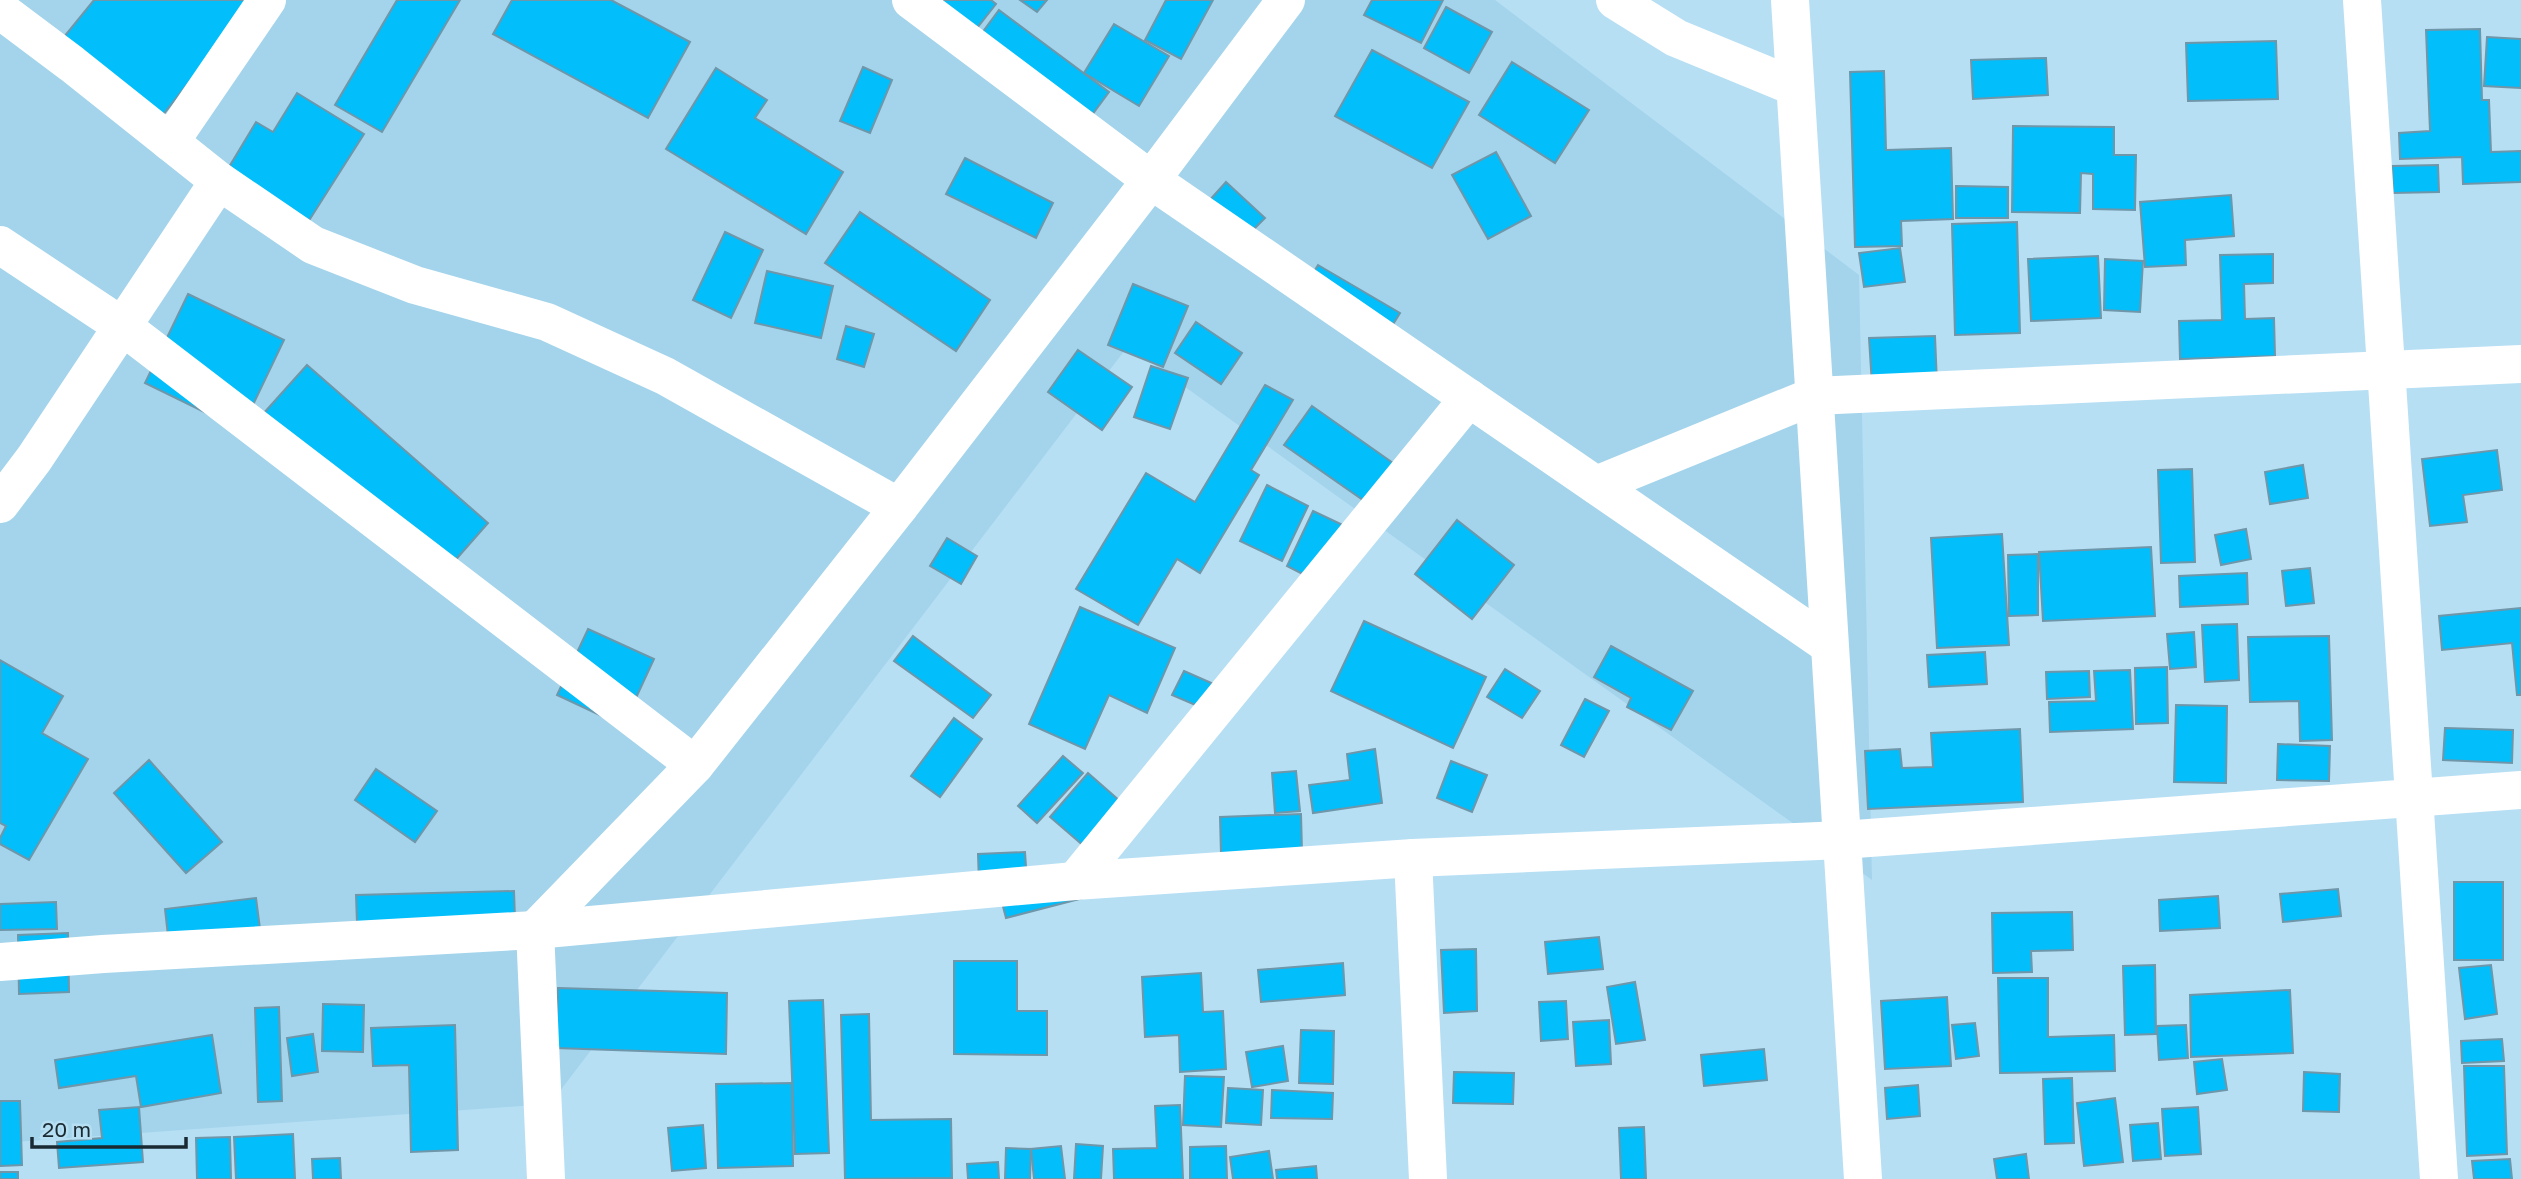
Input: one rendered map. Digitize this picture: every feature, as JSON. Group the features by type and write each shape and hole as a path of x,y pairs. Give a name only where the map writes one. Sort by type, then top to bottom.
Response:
{"street":[{"path":"170,142 267,0"},
{"path":"911,0 1151,180 1829,645"},
{"path":"546,1179 535,930 695,765 899,507 1286,0"},
{"path":"1615,0 1676,38 1793,86"},
{"path":"1790,0 1793,86 1863,1179"},
{"path":"2362,0 2439,1179"},
{"path":"0,10 219,181 313,245 415,285 547,322 664,376 899,507"},
{"path":"0,504 34,459 219,181"},
{"path":"0,245 122,326 695,765"},
{"path":"1596,485 1814,396 2521,364"},
{"path":"1075,881 1469,398"},
{"path":"0,962 535,930 1075,881 1413,858 1842,840 2521,790"},
{"path":"1413,858 1428,1179"}],"shaded area":[{"path":"0,0 1495,0 1859,275 1872,880 1128,346 550,1104 0,1143"}],"building":[{"path":"94,0 255,0 162,116 63,38"},
{"path":"397,0 460,0 382,132 335,105"},
{"path":"512,0 611,0 690,42 648,118 493,34"},
{"path":"931,0 991,0 996,4 973,33"},
{"path":"1020,0 1047,0 1037,12"},
{"path":"1166,0 1213,0 1181,59 1145,40"},
{"path":"1372,0 1443,0 1421,43 1364,15"},
{"path":"1446,7 1492,32 1469,73 1424,48"},
{"path":"999,10 1109,92 1086,123 976,41"},
{"path":"1114,24 1169,56 1139,106 1084,73"},
{"path":"2480,29 2482,100 2489,100 2491,152 2521,151 2521,182 2463,184 2462,157 2400,159 2399,133 2430,131 2426,30"},
{"path":"2487,37 2521,39 2521,88 2484,86"},
{"path":"2276,41 2278,99 2188,101 2186,43"},
{"path":"1372,50 1469,102 1432,168 1335,116"},
{"path":"2046,58 2048,95 1973,99 1971,60"},
{"path":"1512,62 1589,110 1555,163 1479,115"},
{"path":"863,67 892,80 870,133 840,121"},
{"path":"716,68 767,100 755,118 843,172 806,234 666,149"},
{"path":"1884,71 1886,150 1951,148 1953,219 1901,221 1902,246 1855,247 1850,72"},
{"path":"297,93 364,134 296,241 214,192 256,122 273,132"},
{"path":"2013,126 2114,127 2114,155 2136,155 2135,210 2093,209 2093,174 2081,173 2080,213 2012,212"},
{"path":"1496,152 1531,216 1488,239 1452,175"},
{"path":"965,158 1053,203 1036,238 946,194"},
{"path":"2438,165 2439,192 2393,193 2392,166"},
{"path":"1226,182 1265,218 1236,247 1199,212"},
{"path":"1956,186 2008,187 2008,218 1956,218"},
{"path":"2231,195 2234,236 2185,240 2186,265 2145,267 2140,202"},
{"path":"860,212 990,300 956,351 825,263"},
{"path":"2017,222 2020,333 1955,335 1952,224"},
{"path":"725,232 763,250 731,318 693,300"},
{"path":"1900,248 1905,282 1864,287 1859,253"},
{"path":"2273,254 2273,283 2244,284 2245,319 2274,318 2275,356 2180,359 2179,321 2222,320 2220,255"},
{"path":"2098,256 2101,318 2031,321 2028,259"},
{"path":"2105,259 2143,261 2140,312 2104,310"},
{"path":"1318,265 1400,313 1379,347 1298,298"},
{"path":"767,271 833,286 821,338 755,323"},
{"path":"1133,284 1188,306 1163,367 1108,345"},
{"path":"188,294 284,340 241,430 145,383"},
{"path":"1196,322 1242,353 1221,384 1175,353"},
{"path":"846,326 874,334 864,367 837,359"},
{"path":"1935,336 1937,383 1872,385 1869,338"},
{"path":"1078,350 1132,387 1102,430 1048,392"},
{"path":"307,365 488,523 444,573 263,414"},
{"path":"1151,366 1188,378 1170,429 1134,417"},
{"path":"1265,385 1293,400 1251,470 1259,475 1200,573 1177,559 1138,625 1076,589 1146,473 1195,502"},
{"path":"1312,406 1410,475 1383,514 1284,445"},
{"path":"2497,450 2502,490 2463,495 2467,522 2430,526 2422,459"},
{"path":"2303,465 2308,498 2270,504 2265,472"},
{"path":"2192,469 2195,562 2161,563 2158,470"},
{"path":"1267,485 1308,506 1282,561 1240,541"},
{"path":"1313,511 1347,527 1320,583 1287,566"},
{"path":"1457,520 1514,565 1472,619 1415,574"},
{"path":"2246,529 2251,559 2221,565 2215,535"},
{"path":"2002,534 2009,645 1937,648 1931,538"},
{"path":"947,538 977,556 961,584 930,566"},
{"path":"2151,547 2155,616 2043,621 2039,552"},
{"path":"2038,554 2038,615 2009,616 2008,555"},
{"path":"2310,568 2314,603 2286,606 2282,571"},
{"path":"2247,573 2248,604 2180,607 2179,576"},
{"path":"1080,607 1175,648 1147,713 1109,695 1085,749 1029,724"},
{"path":"2521,608 2521,695 2517,695 2512,643 2442,650 2439,616"},
{"path":"1364,621 1486,677 1453,748 1331,691"},
{"path":"2237,624 2239,680 2205,682 2202,625"},
{"path":"588,629 654,659 623,726 557,695"},
{"path":"2194,632 2196,667 2170,669 2167,634"},
{"path":"913,636 991,695 973,718 894,661"},
{"path":"2329,636 2332,740 2300,741 2299,701 2250,702 2248,637"},
{"path":"1611,646 1693,691 1671,730 1627,707 1631,698 1594,677"},
{"path":"1985,652 1987,684 1929,687 1927,655"},
{"path":"0,660 63,696 42,733 88,759 29,860 0,844 6,826 0,823"},
{"path":"2167,667 2168,723 2136,724 2135,668"},
{"path":"1505,669 1540,691 1522,718 1487,697"},
{"path":"2130,670 2133,729 2050,732 2049,702 2096,701 2094,671"},
{"path":"1184,671 1225,689 1214,713 1172,695"},
{"path":"2089,671 2090,697 2047,699 2046,672"},
{"path":"1585,699 1609,711 1584,757 1561,745"},
{"path":"2176,705 2227,706 2226,783 2174,782"},
{"path":"954,718 982,739 940,797 911,776"},
{"path":"2445,728 2513,730 2512,763 2443,760"},
{"path":"2020,729 2023,802 1868,809 1865,751 1900,749 1902,768 1933,767 1931,733"},
{"path":"2278,744 2330,746 2329,781 2277,780"},
{"path":"1375,749 1382,803 1313,813 1309,785 1350,780 1347,754"},
{"path":"1063,756 1083,773 1037,823 1018,806"},
{"path":"149,760 222,842 186,873 114,793"},
{"path":"1451,761 1487,775 1472,812 1437,798"},
{"path":"376,769 437,811 415,842 355,800"},
{"path":"1296,771 1300,811 1275,813 1272,773"},
{"path":"1088,773 1136,815 1099,859 1050,817"},
{"path":"1301,814 1302,851 1221,854 1220,817"},
{"path":"1025,852 1027,881 979,883 978,854"},
{"path":"2454,882 2503,882 2503,960 2454,960"},
{"path":"2338,889 2341,916 2283,922 2280,894"},
{"path":"514,891 516,947 358,951 356,895"},
{"path":"1000,895 1087,897 1006,918"},
{"path":"2218,896 2220,928 2160,931 2159,900"},
{"path":"256,898 263,952 171,963 165,909"},
{"path":"56,902 57,929 0,930 0,904"},
{"path":"2072,912 2073,950 2031,951 2032,972 1993,973 1992,913"},
{"path":"68,933 69,992 19,994 18,935"},
{"path":"1599,937 1603,969 1548,974 1545,942"},
{"path":"1476,949 1477,1011 1444,1013 1441,950"},
{"path":"954,961 1017,961 1017,1011 1047,1011 1047,1055 954,1054"},
{"path":"1343,963 1345,995 1261,1002 1258,970"},
{"path":"2155,965 2156,1034 2125,1035 2123,966"},
{"path":"2491,965 2497,1014 2465,1019 2459,968"},
{"path":"1201,973 1203,1012 1223,1011 1226,1069 1180,1072 1179,1035 1145,1037 1142,977"},
{"path":"1998,978 2048,978 2048,1037 2114,1035 2115,1071 2000,1073"},
{"path":"1635,982 1645,1040 1616,1044 1607,987"},
{"path":"558,988 727,993 726,1054 556,1048"},
{"path":"2290,990 2293,1053 2191,1057 2190,995"},
{"path":"1947,997 1951,1066 1885,1069 1881,1001"},
{"path":"823,1000 829,1153 795,1154 789,1001"},
{"path":"1566,1001 1568,1039 1541,1041 1539,1002"},
{"path":"323,1004 364,1005 363,1052 322,1051"},
{"path":"279,1007 282,1101 258,1102 255,1008"},
{"path":"869,1014 871,1120 951,1119 952,1178 845,1179 841,1015"},
{"path":"1609,1020 1611,1064 1576,1066 1573,1022"},
{"path":"1975,1023 1979,1056 1956,1059 1952,1025"},
{"path":"455,1025 458,1150 411,1152 409,1065 373,1066 371,1028"},
{"path":"2186,1025 2188,1058 2159,1060 2157,1026"},
{"path":"1301,1030 1334,1031 1333,1084 1299,1083"},
{"path":"313,1034 318,1072 292,1076 287,1038"},
{"path":"212,1035 221,1093 141,1107 136,1076 59,1088 55,1060"},
{"path":"2502,1039 2504,1061 2462,1063 2461,1041"},
{"path":"1283,1046 1288,1081 1252,1087 1246,1052"},
{"path":"1764,1049 1767,1080 1704,1086 1701,1055"},
{"path":"2222,1059 2227,1090 2197,1094 2194,1062"},
{"path":"2464,1066 2504,1066 2507,1154 2467,1156"},
{"path":"1454,1072 1514,1073 1513,1104 1453,1103"},
{"path":"2304,1072 2340,1074 2339,1112 2303,1111"},
{"path":"1185,1076 1224,1077 1221,1127 1183,1125"},
{"path":"2072,1078 2074,1143 2045,1144 2043,1079"},
{"path":"792,1083 793,1166 718,1168 716,1084"},
{"path":"1918,1085 1920,1116 1887,1119 1885,1088"},
{"path":"1228,1088 1263,1090 1261,1125 1226,1123"},
{"path":"1272,1090 1333,1093 1332,1119 1271,1118"},
{"path":"2115,1098 2123,1162 2084,1166 2077,1103"},
{"path":"0,1101 20,1101 22,1165 0,1166"},
{"path":"1180,1105 1183,1179 1114,1179 1113,1149 1157,1148 1155,1106"},
{"path":"139,1107 143,1162 59,1168 57,1142 102,1138 99,1110"},
{"path":"2198,1107 2201,1154 2165,1156 2162,1109"},
{"path":"2158,1123 2161,1159 2133,1161 2130,1125"},
{"path":"703,1125 706,1168 672,1171 668,1128"},
{"path":"1644,1127 1646,1179 1621,1179 1619,1128"},
{"path":"293,1134 295,1179 236,1179 234,1137"},
{"path":"230,1137 231,1179 197,1179 196,1138"},
{"path":"1076,1144 1103,1146 1101,1179 1074,1179"},
{"path":"1061,1146 1065,1179 1034,1179 1031,1149"},
{"path":"1226,1146 1227,1179 1190,1179 1190,1147"},
{"path":"1006,1148 1031,1149 1030,1179 1005,1179"},
{"path":"1269,1151 1273,1179 1233,1179 1230,1157"},
{"path":"2026,1154 2029,1179 1997,1179 1994,1159"},
{"path":"340,1158 341,1179 313,1179 312,1159"},
{"path":"2510,1159 2512,1179 2474,1179 2472,1161"},
{"path":"998,1162 999,1179 968,1179 967,1164"},
{"path":"1316,1166 1317,1179 1277,1179 1276,1170"},
{"path":"0,1172 18,1172 18,1179 0,1179"}]}
